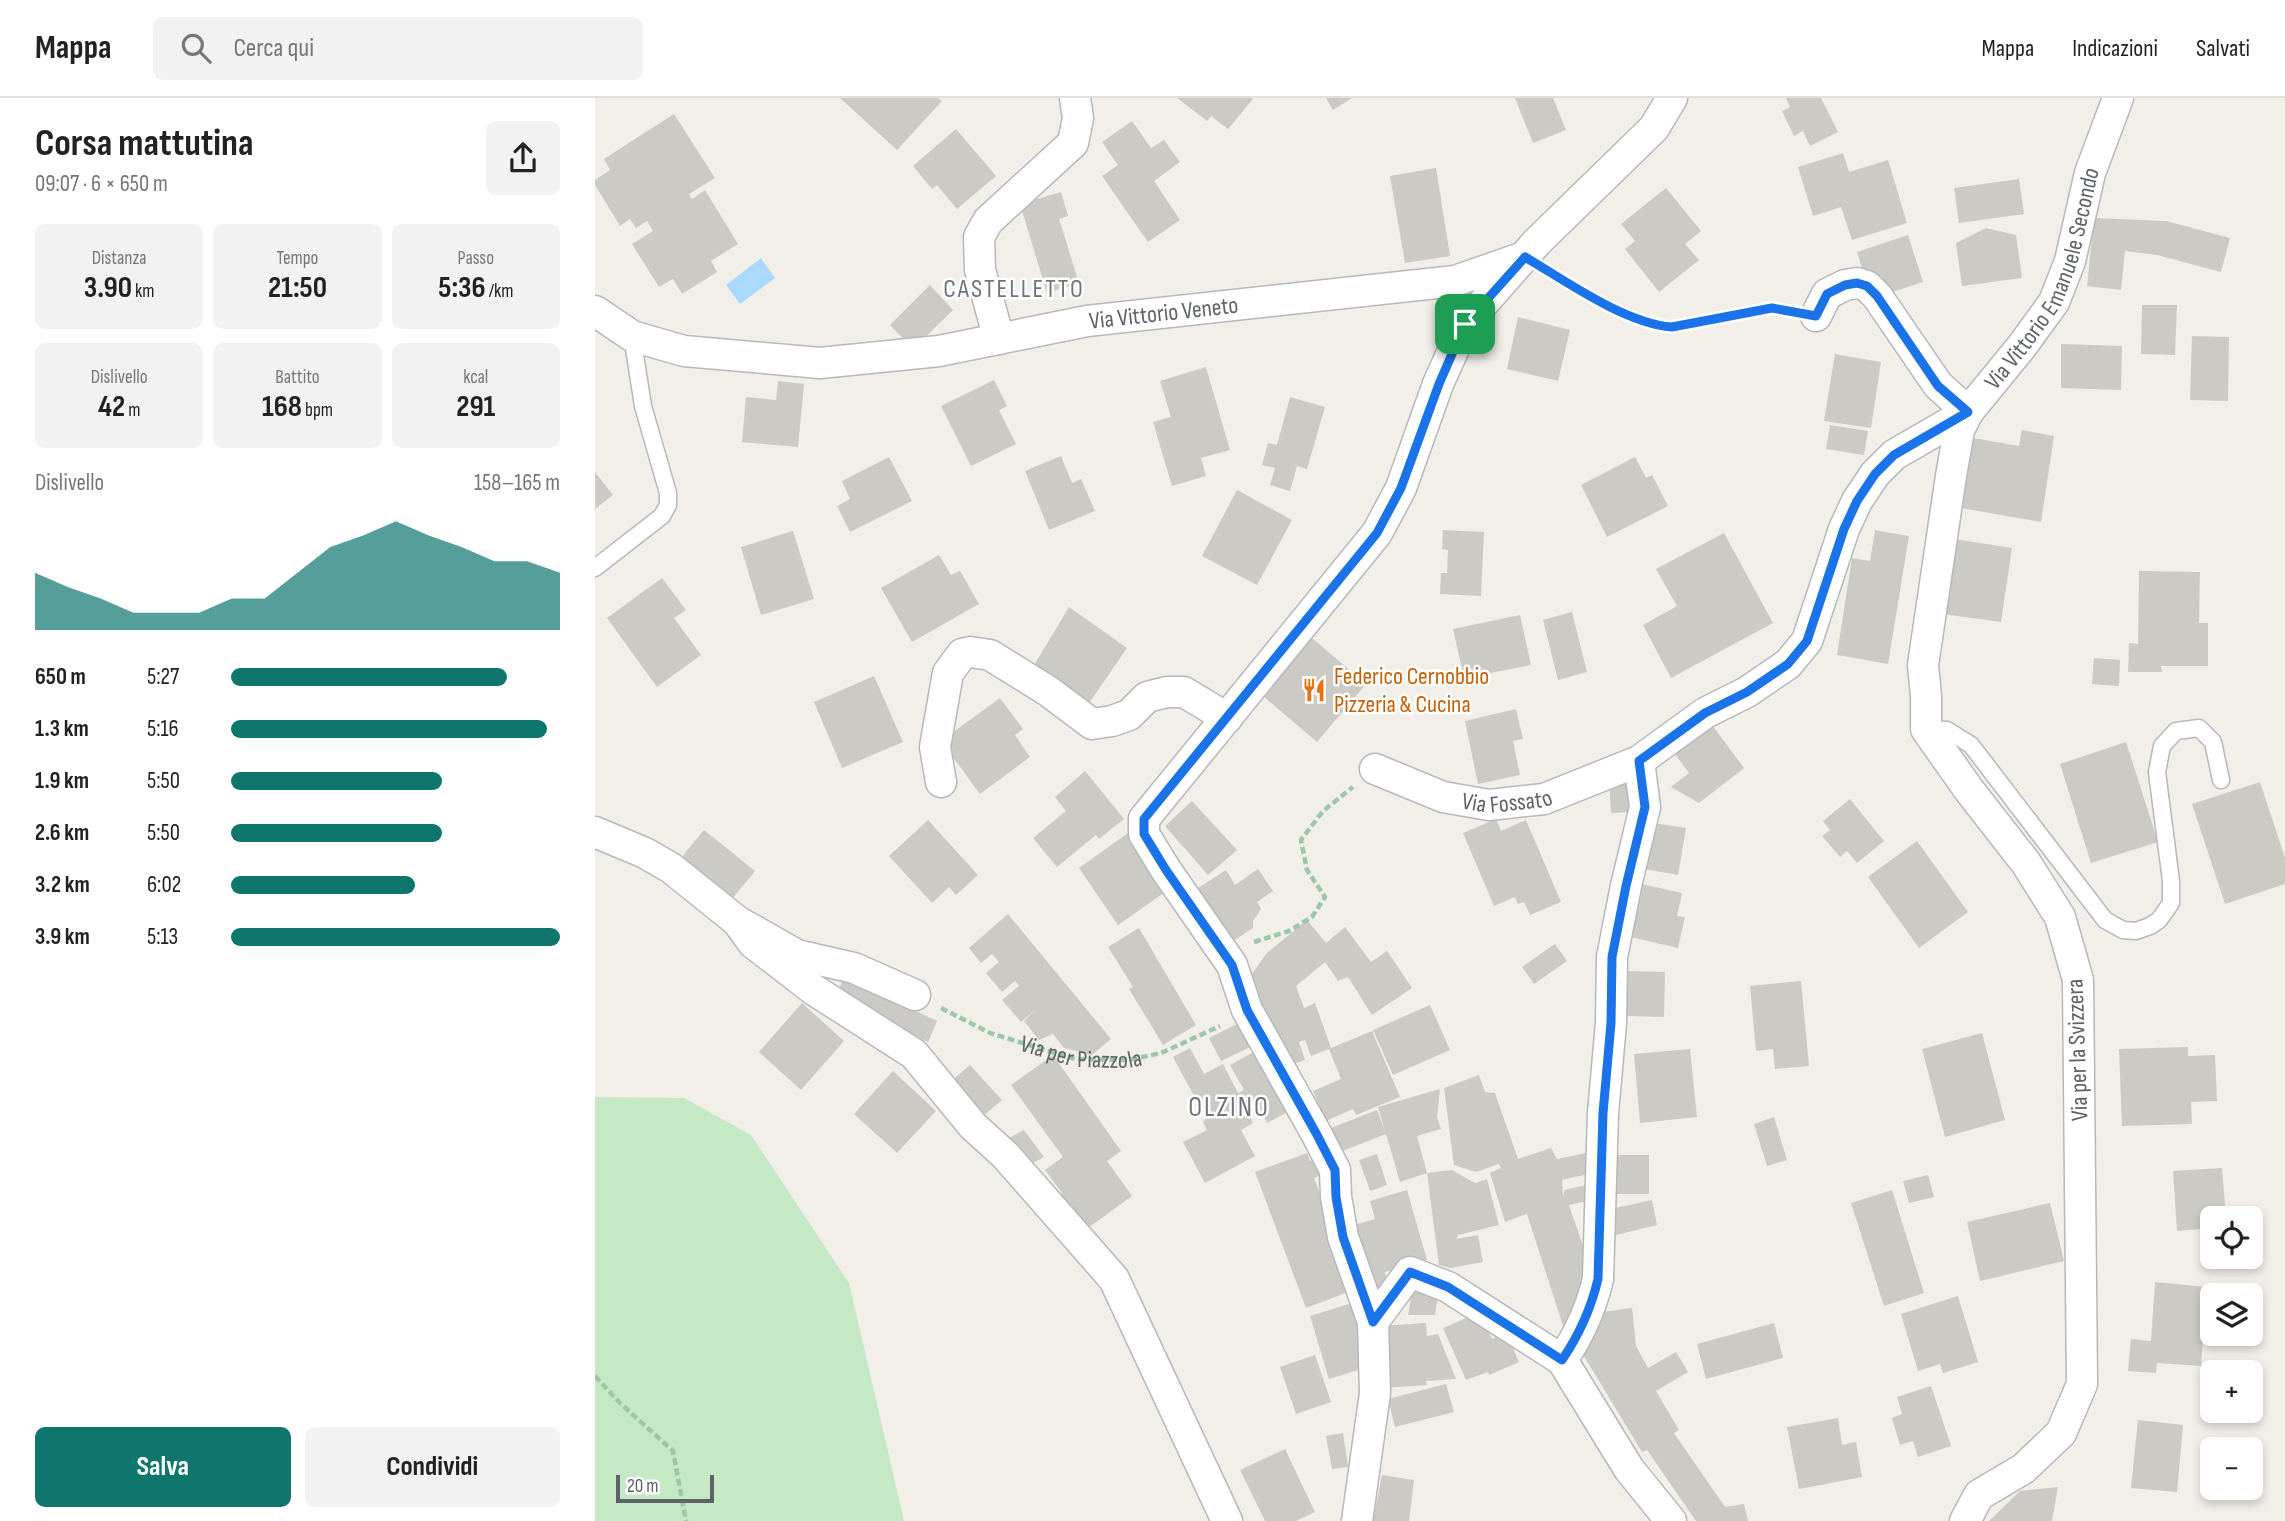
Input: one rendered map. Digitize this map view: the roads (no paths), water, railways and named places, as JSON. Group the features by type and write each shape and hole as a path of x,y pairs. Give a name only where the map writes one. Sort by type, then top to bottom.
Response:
{"street":[{"path":"999,339 980,270 979,237 988,220 1073,143 1079,118 1075,98"},
{"name":"Via Vittorio Veneto","path":"595,311 632,337 684,351 820,363 939,351 1087,321 1455,281 1525,257 1654,128 1672,98"},
{"name":"Via Vittorio Emanuele Secondo","path":"1639,761 1705,713 1747,692 1788,664 1807,641 1844,529 1857,501 1875,474 1894,455 1968,412 2054,302 2070,261 2090,173 2117,98"},
{"path":"1357,1521 1375,1393 1373,1322 1343,1237 1336,1197 1335,1170 1247,1010 1232,965 1144,834 1144,819 1377,533 1401,488 1439,384 1465,324 1525,257"},
{"path":"1816,316 1827,294 1845,285 1857,283 1867,286 1877,296 1938,386 1968,412 1959,430 1923,665 1926,729"},
{"path":"941,782 935,747 948,673 962,654 971,652 990,655 1048,691 1092,724 1129,715 1147,697 1167,692 1184,692 1227,718"},
{"name":"Via per la Svizzera","path":"1926,729 2026,863 2060,917 2078,980 2082,1384 2061,1433 2022,1469 1979,1496 1965,1521"},
{"path":"1562,1360 1577,1338 1593,1302 1598,1279 1612,957 1645,807 1639,761"},
{"name":"Via Fossato","path":"1375,769 1443,797 1489,805 1544,799 1639,761"},
{"path":"595,832 645,853 671,868 737,921 797,955 854,968 915,995"},
{"path":"737,921 753,943 814,990 913,1054 973,1126 1005,1155 1114,1279 1227,1521"},
{"path":"1373,1322 1410,1272 1448,1287 1562,1360 1629,1469 1671,1521"}],"lane":[{"path":"595,568 662,516 668,505 668,493 643,407 632,337"},
{"path":"1926,729 1947,730 1971,745 2105,920 2123,930 2150,926 2159,920 2171,903 2171,881 2157,772 2162,747 2176,731 2199,728 2213,742 2221,780"}],"water":[{"path":"761,258 775,278 740,304 726,285"}],"place":[{"name":"Federico Cernobbio Pizzeria & Cucina","path":"1314,690"}],"district":[{"name":"CASTELLETTO","path":"1014,288"},
{"name":"OLZINO","path":"1229,1106"}]}
